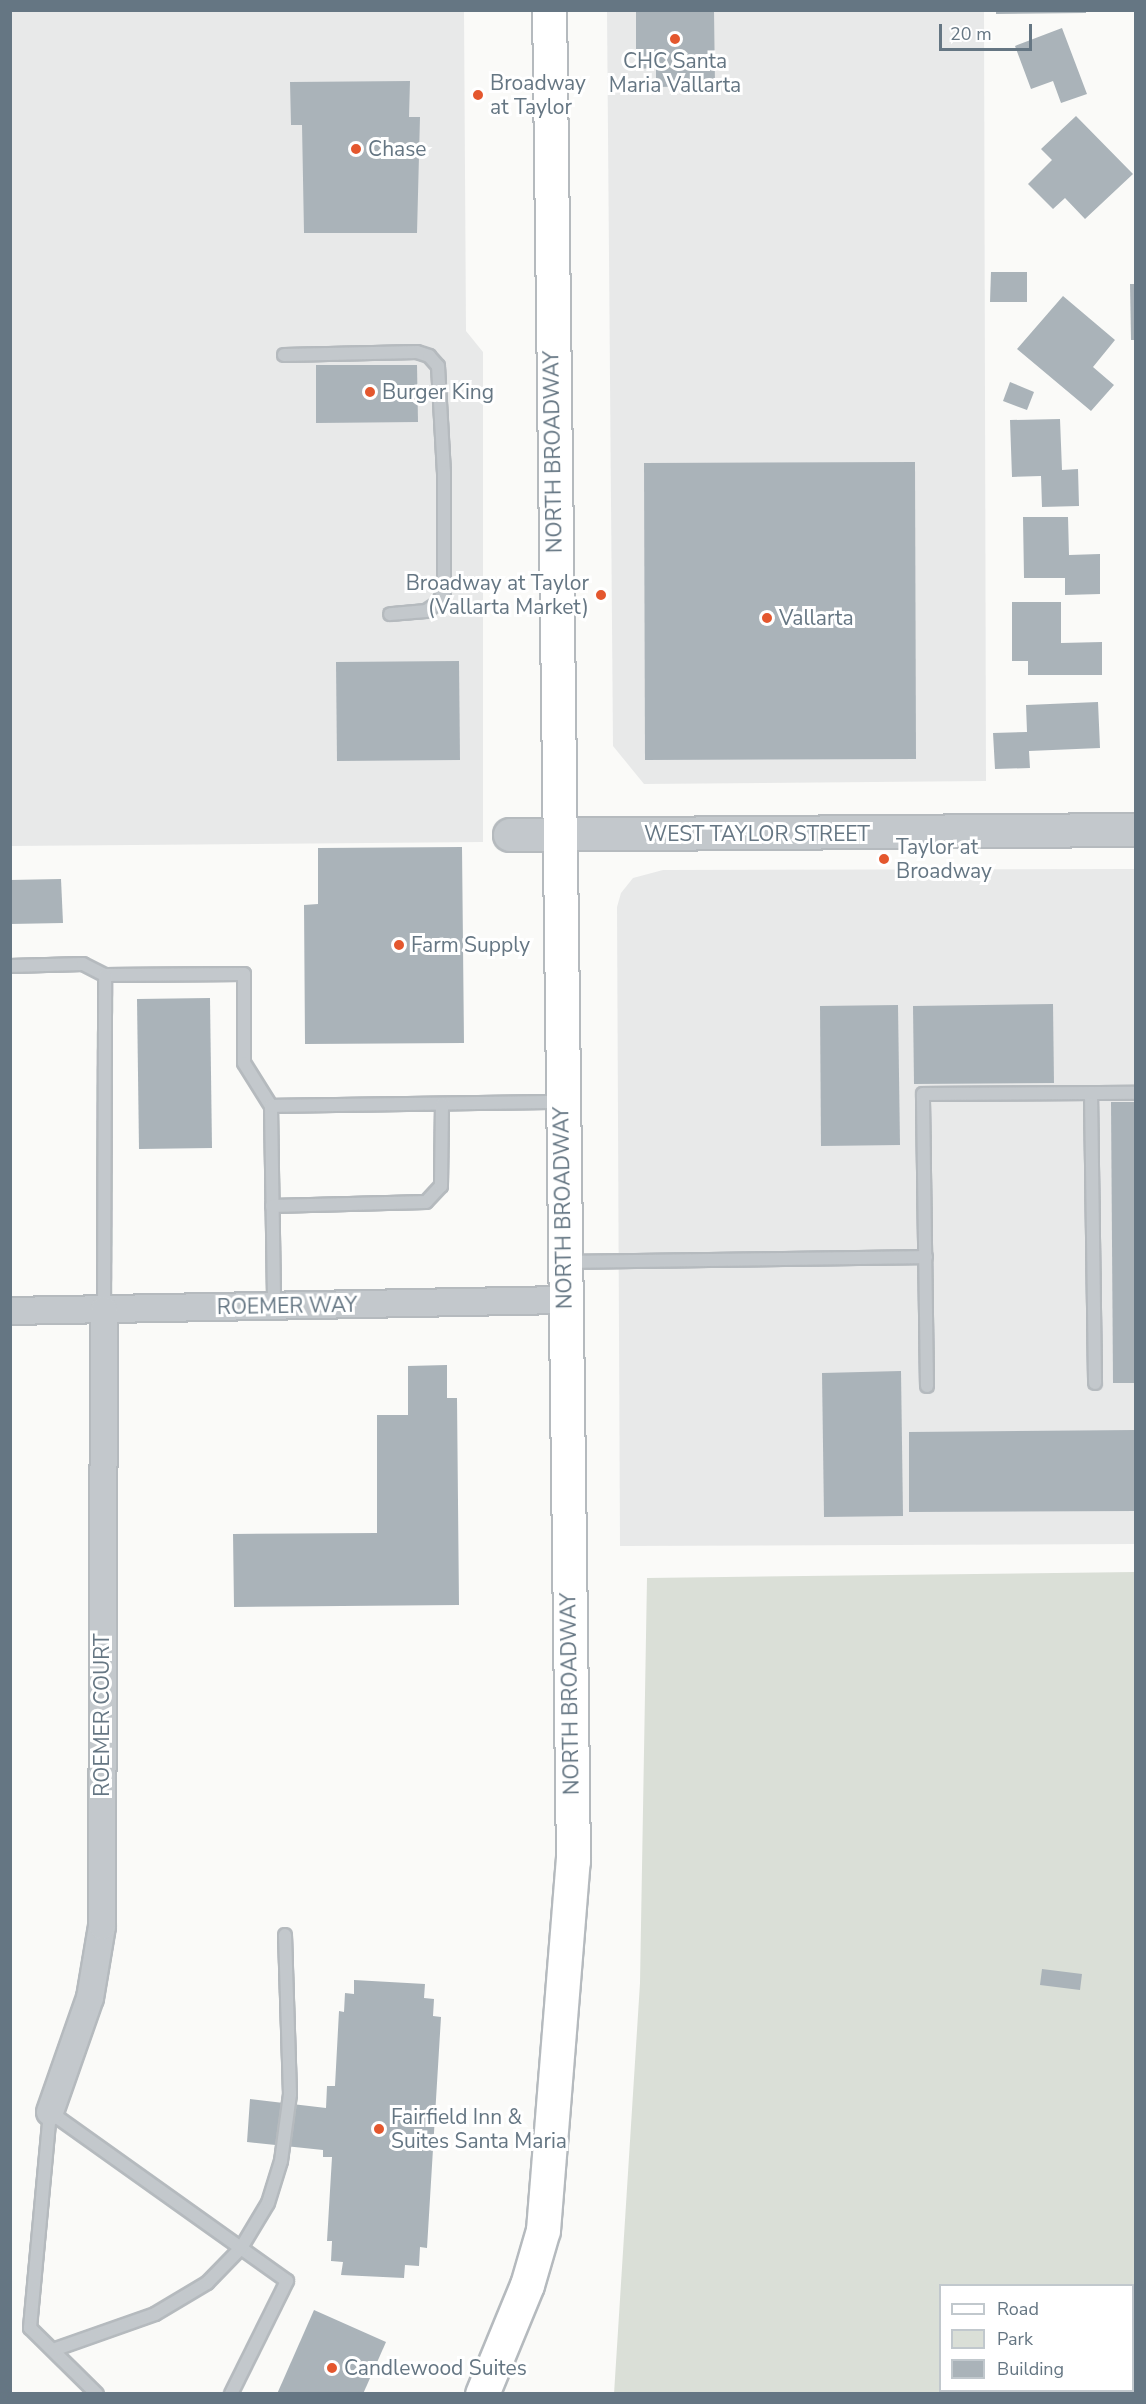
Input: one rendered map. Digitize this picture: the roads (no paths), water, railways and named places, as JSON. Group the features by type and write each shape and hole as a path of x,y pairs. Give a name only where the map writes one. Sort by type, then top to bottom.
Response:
{"main road":[{"name":"NORTH BROADWAY","path":"482,2394 527,2285 543,2230 572,1883 549,10"}],"street":[{"name":"WEST TAYLOR STREET","path":"510,835 1136,830"},
{"name":"ROEMER WAY","path":"10,1311 564,1300"},
{"name":"ROEMER COURT","path":"50,2112 90,1998 102,1926 104,1310"}],"lane":[{"path":"284,355 417,352 429,356 438,366 444,472 444,591 438,603 426,611 390,614"},
{"path":"10,966 83,964 105,975 244,974 244,1063 271,1106 274,1306"},
{"path":"104,1310 105,975"},
{"path":"1091,1093 1095,1383"},
{"path":"927,1386 923,1095 1136,1093"},
{"path":"271,1106 561,1102"},
{"path":"272,1206 426,1202 441,1186 442,1104"},
{"path":"563,1263 926,1257"},
{"path":"53,2350 155,2314 207,2283 241,2248 268,2203 281,2161 290,2094 285,1935"},
{"path":"50,2112 287,2281 231,2394"},
{"path":"50,2112 30,2328 97,2394"}],"place":[{"name":"CHC Santa Maria Vallarta","path":"675,39"},
{"name":"Broadway at Taylor","path":"478,95"},
{"name":"Chase","path":"356,149"},
{"name":"Burger King","path":"370,392"},
{"name":"Broadway at Taylor (Vallarta Market)","path":"601,595"},
{"name":"Vallarta","path":"767,618"},
{"name":"Taylor at Broadway","path":"884,859"},
{"name":"Farm Supply","path":"399,945"},
{"name":"Fairfield Inn & Suites Santa Maria","path":"379,2129"},
{"name":"Candlewood Suites","path":"332,2368"}]}
